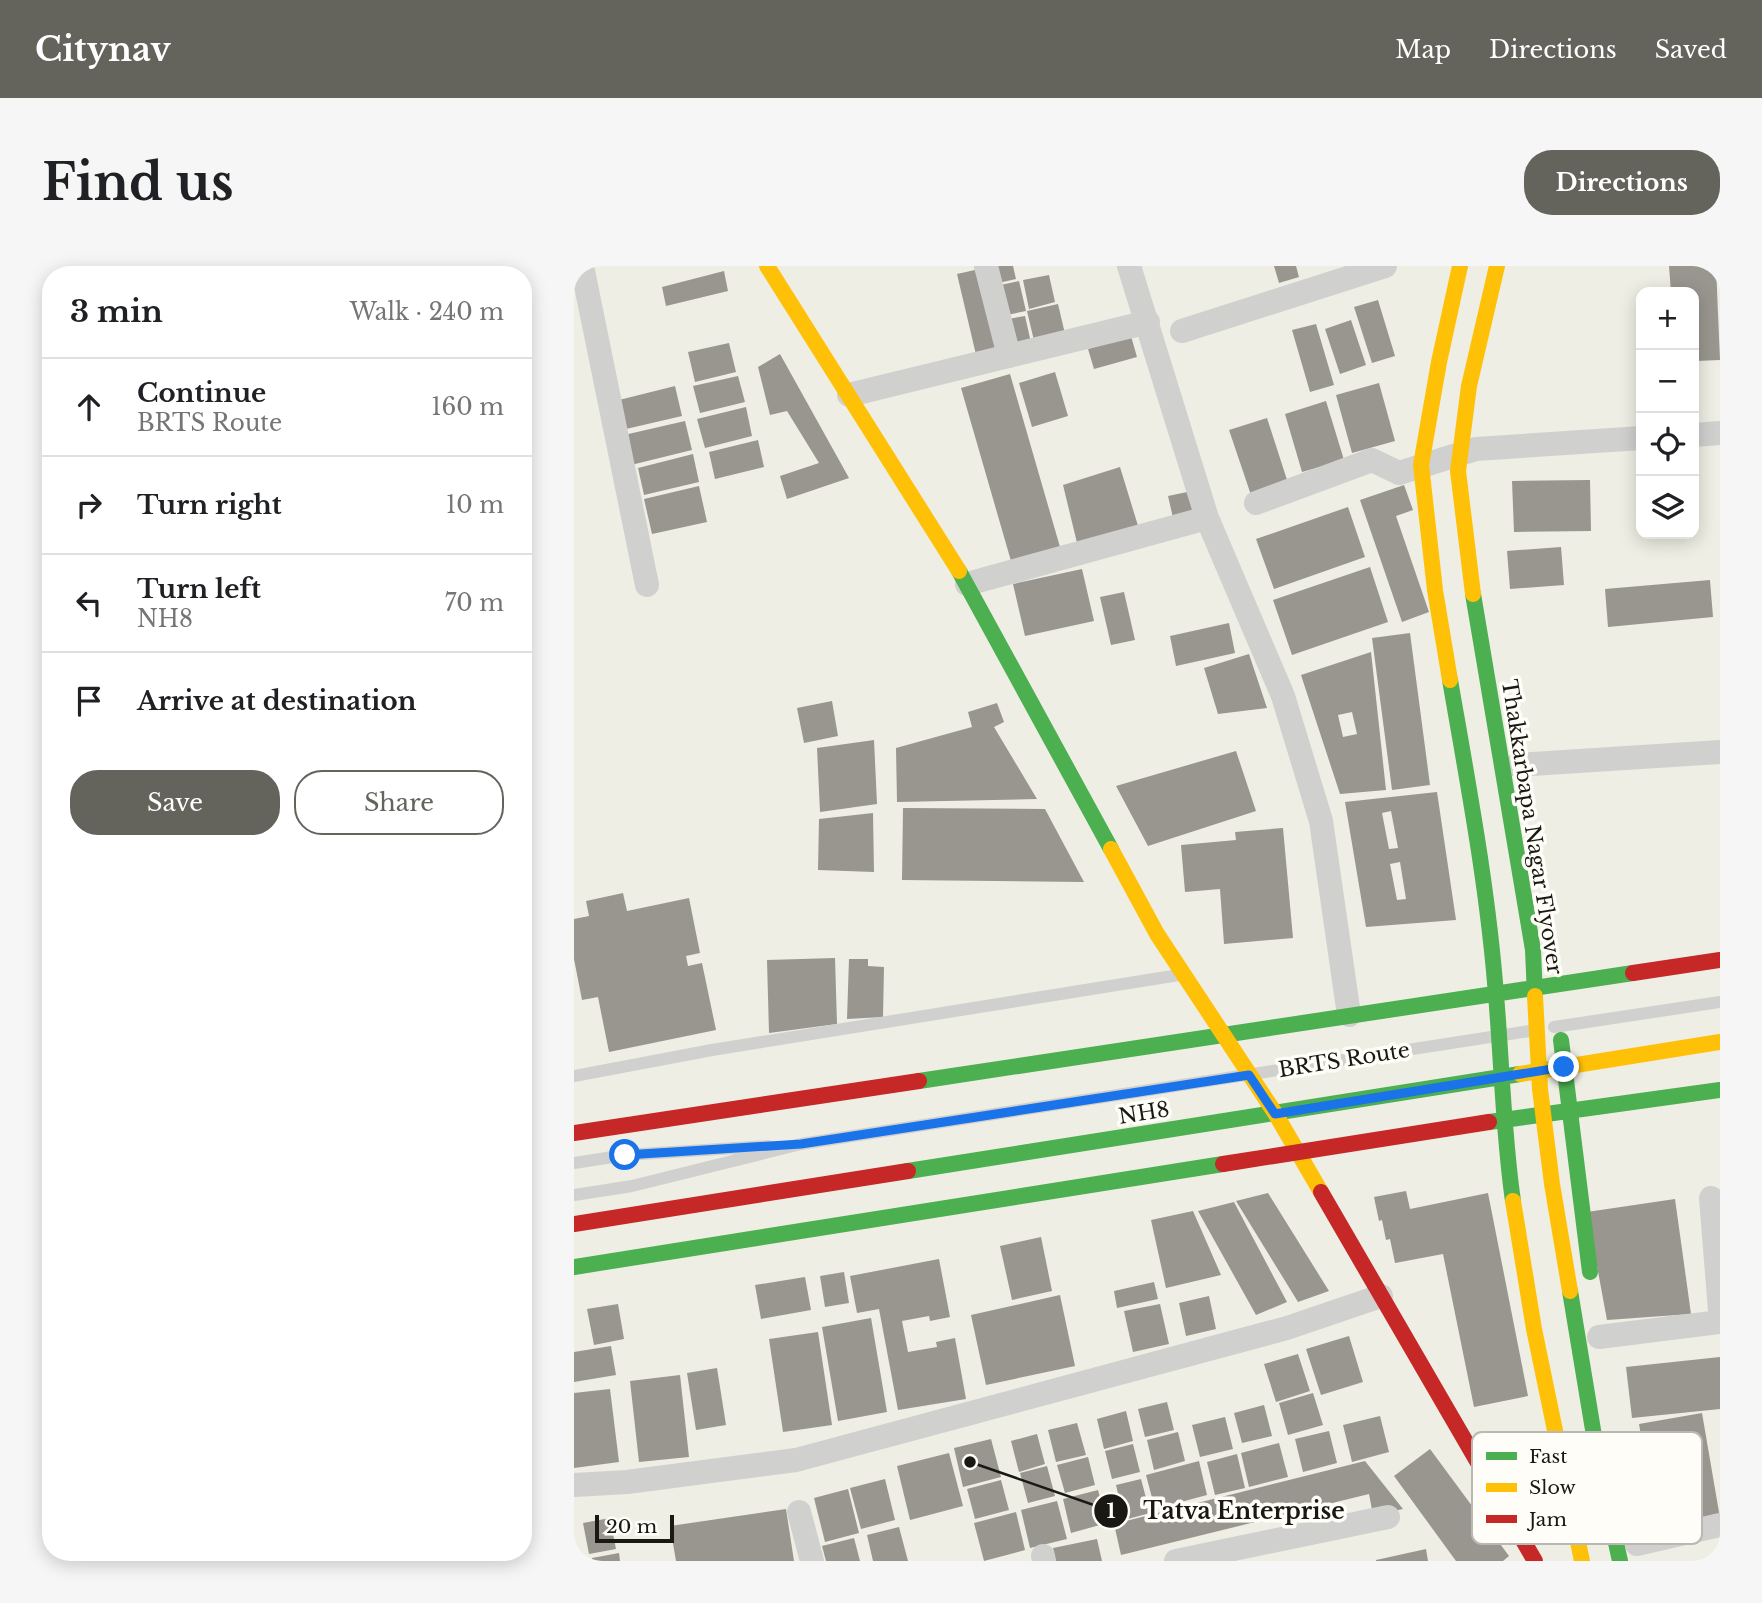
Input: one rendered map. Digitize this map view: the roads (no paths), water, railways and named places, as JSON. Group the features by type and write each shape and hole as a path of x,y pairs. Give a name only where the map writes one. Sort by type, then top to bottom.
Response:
{"street":[{"path":"582,266 647,585"},
{"path":"767,266 967,584 1157,934 1275,1114 1472,1453"},
{"path":"986,266 1009,356"},
{"path":"1129,266 1207,517 1283,696 1321,821 1349,1015"},
{"path":"1182,331 1385,266"},
{"path":"1460,266 1439,362 1421,465 1435,590 1477,838 1496,994 1500,1077 1510,1179 1534,1329 1555,1432"},
{"name":"Thakkarbapa Nagar Flyover","path":"1497,266 1469,386 1458,471 1467,557 1533,950 1540,1089 1552,1184 1593,1432"},
{"path":"1507,292 1513,266"},
{"path":"849,395 1148,322"},
{"path":"1476,455 1481,423"},
{"path":"1699,435 1720,433"},
{"path":"1256,503 1372,460 1399,473 1421,465 1476,455 1636,439"},
{"path":"1441,483 1439,470 1443,445"},
{"path":"967,584 1207,517"},
{"path":"1481,524 1489,590"},
{"path":"1493,617 1544,920"},
{"path":"1517,765 1720,752"},
{"path":"574,1133 1496,994 1557,999 1720,960"},
{"name":"Thakkarbapa Nagar Flyover","path":"1517,979 1523,1097 1528,1132"},
{"path":"1557,999 1592,1284"},
{"name":"NH8","path":"574,1224 1720,1042"},
{"path":"574,1267 1569,1109 1720,1090"},
{"path":"1711,1198 1720,1310"},
{"path":"574,1485 627,1482 796,1460 1287,1328 1381,1296"},
{"path":"1599,1337 1720,1322"},
{"path":"799,1513 812,1561"},
{"path":"1176,1561 1269,1551 1388,1517"},
{"path":"1702,1530 1720,1525"},
{"path":"1525,1544 1535,1561"},
{"path":"1633,1549 1651,1544"}],"lane":[{"path":"574,1076 712,1050 1183,974"},
{"name":"BRTS Route","path":"574,1163 625,1155 801,1144 1498,1036 1557,999 1720,1002"},
{"name":"BRTS Route","path":"574,1195 632,1186 801,1144"}],"place":[{"name":"Tatva Enterprise","path":"970,1462"}]}
